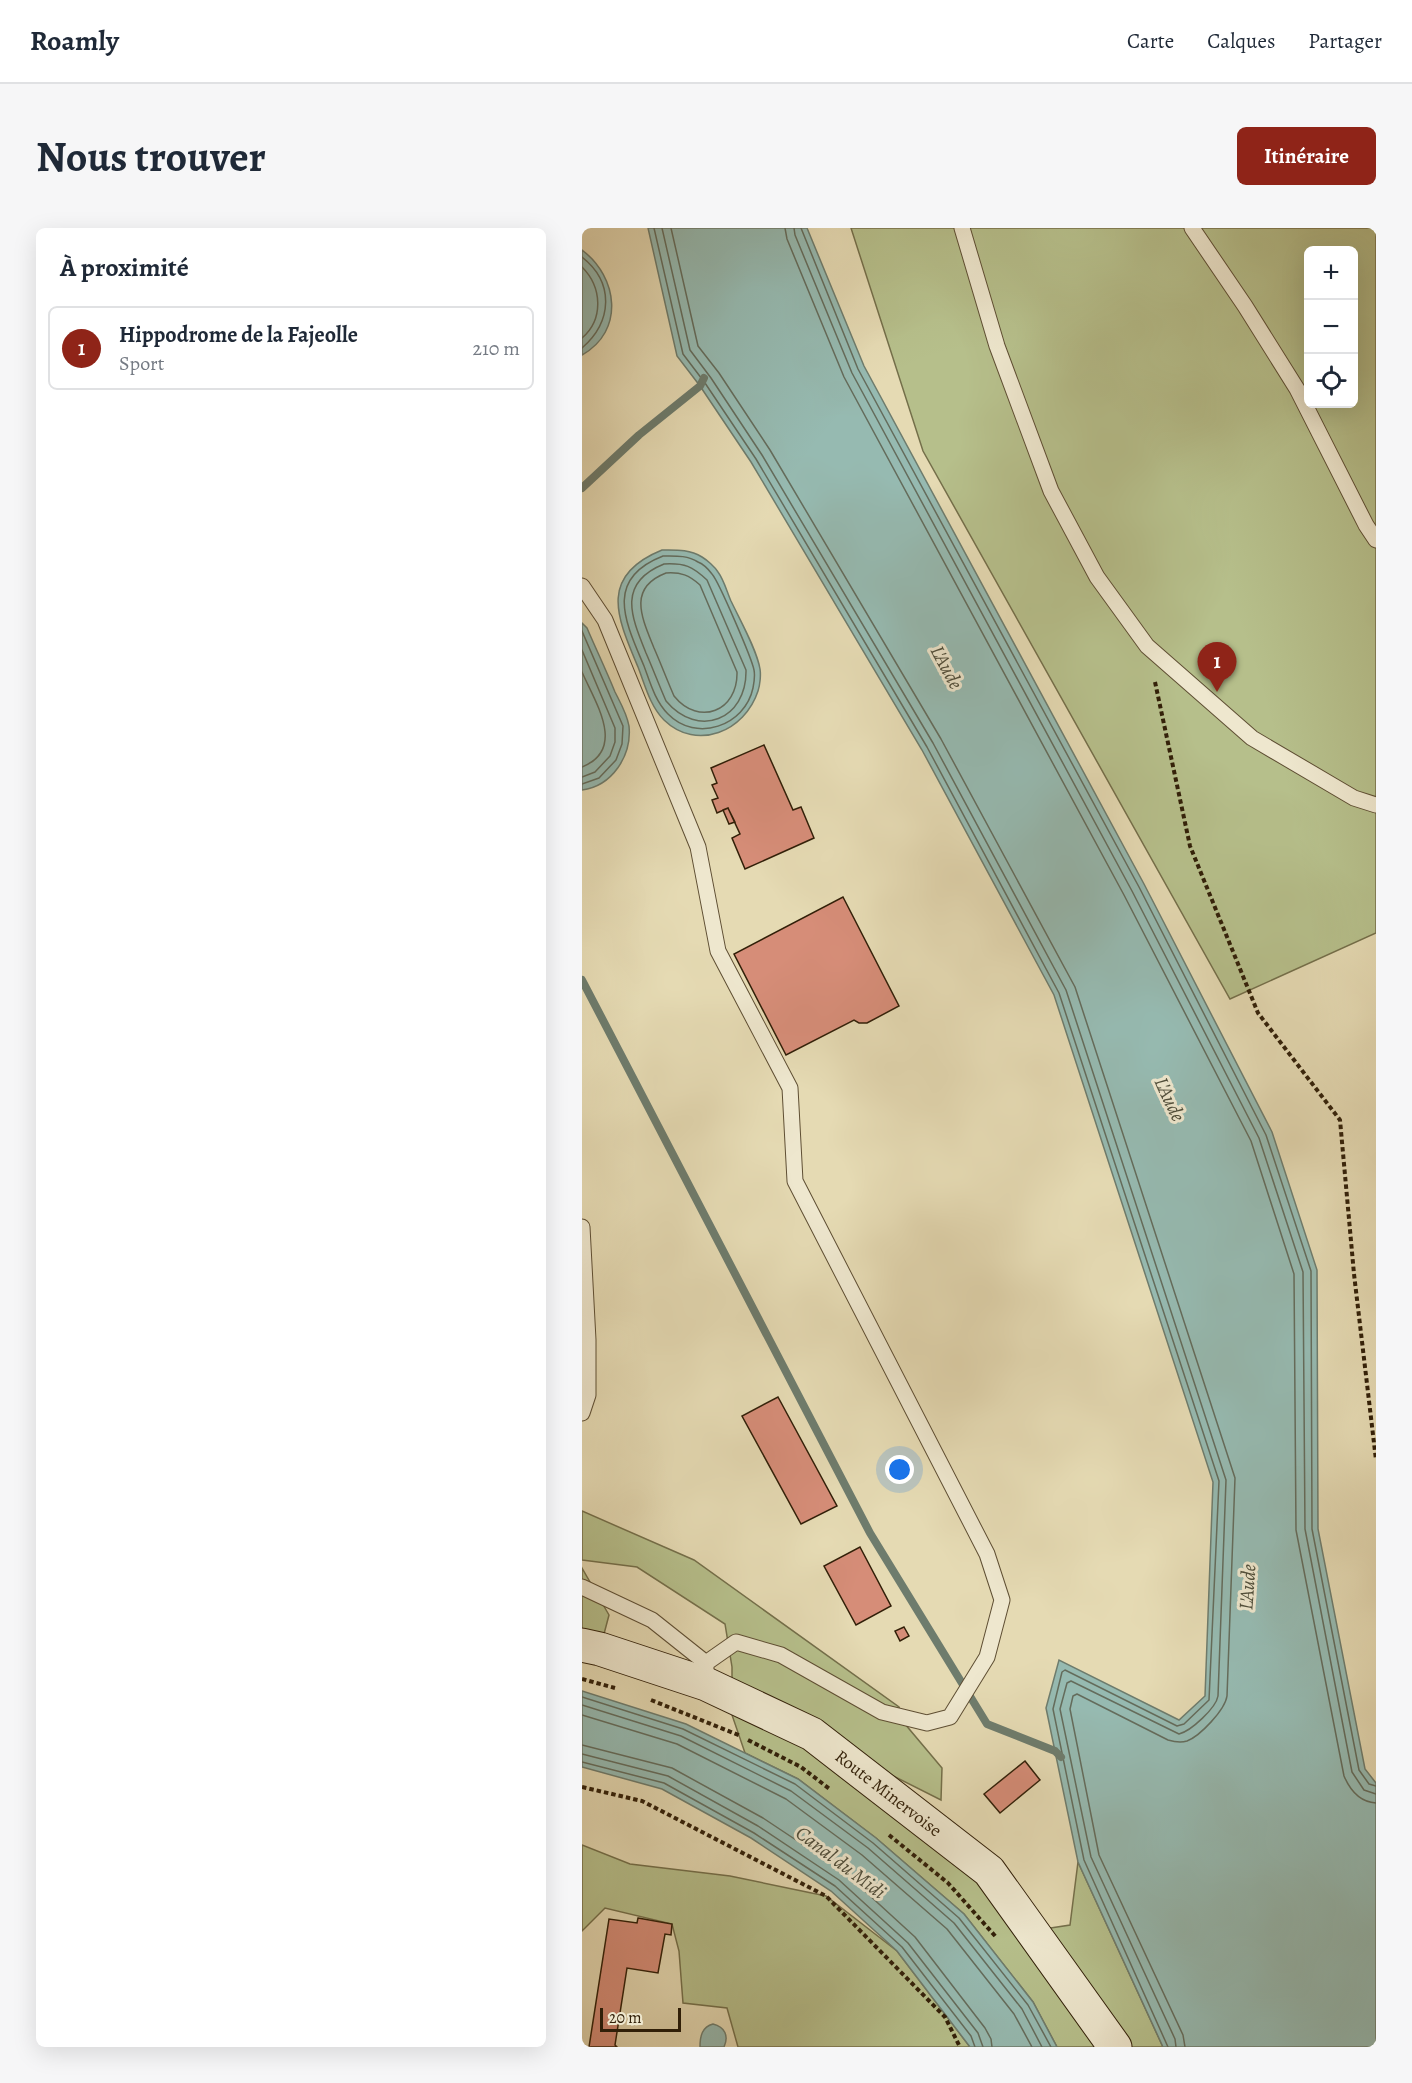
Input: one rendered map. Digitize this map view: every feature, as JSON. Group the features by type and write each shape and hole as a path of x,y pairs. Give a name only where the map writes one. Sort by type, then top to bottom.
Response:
{"main road":[{"name":"Route Minervoise","path":"582,1645 706,1674 812,1734 989,1871 1115,2047"}],"lane":[{"path":"962,228 997,346 1051,491 1097,576 1147,646 1252,738 1354,798 1376,805"},
{"path":"1192,228 1297,389 1366,525 1376,540"},
{"path":"582,586 605,620 698,847 718,951 790,1088 795,1181 987,1554 1002,1600 987,1657 950,1717 927,1723 882,1712 781,1655 736,1642 706,1674 652,1620 582,1587"},
{"path":"582,1227 588,1340 588,1395 582,1413"}],"path":[{"path":"1147,646 1190,846 1258,1013 1340,1120 1354,1274 1376,1460"},
{"path":"582,1679 623,1690"},
{"path":"645,1697 743,1737 801,1767 836,1793"},
{"path":"582,1787 642,1801 826,1896 945,2017 960,2047"},
{"path":"887,1833 948,1883 1002,1944"}],"green space":[{"path":"851,228 1376,228 1376,933 1230,999 923,451"},
{"path":"582,1511 694,1560 899,1707 905,1724 942,1768 941,1800 816,1737 1031,1931 1070,1925 1078,1862 1163,2047 1057,2047 1033,2002 964,1914 876,1838 798,1779 745,1753 732,1715 732,1667 725,1624 637,1567 582,1560"},
{"path":"582,1568 609,1615 600,1649 582,1645"},
{"path":"582,1845 630,1864 730,1876 826,1896 897,1951 970,2047 738,2047 727,2008 683,2003 679,1951 672,1924 605,1908 582,1931"}],"water":[{"name":"L'Aude","path":"648,228 807,228 864,366 1144,884 1272,1132 1317,1270 1318,1529 1365,1769 1376,1783 1376,2047 1163,2047 1078,1862 1046,1708 1059,1660 1179,1720 1205,1696 1213,1482 1054,995 922,750 751,462 677,356"},
{"path":"582,250 603,274 612,304 605,332 596,345 582,355"},
{"path":"662,550 682,550 697,554 715,568 758,661 760,683 752,705 742,717 718,733 691,735 677,730 664,720 648,695 619,615 618,600 621,585 628,572 642,560"},
{"path":"582,623 587,628 625,713 629,726 629,737 623,758 611,776 602,783 582,790"},
{"name":"Canal du Midi","path":"582,1691 686,1724 798,1779 876,1838 964,1914 1033,2002 1057,2047 970,2047 897,1951 831,1891 751,1838 662,1789 582,1767"},
{"path":"713,2024 725,2032 724,2047 700,2047 702,2033 706,2027"}],"building":[{"path":"764,745 793,810 801,807 814,838 745,869 732,838 740,834 728,808 717,813 712,800 718,798 712,785 717,783 711,768"},
{"path":"728,808 735,822 729,824 723,810"},
{"path":"843,897 899,1006 867,1023 854,1020 786,1055 734,954"},
{"path":"778,1397 837,1506 801,1524 742,1416"},
{"path":"860,1547 891,1606 856,1625 824,1566"},
{"path":"904,1627 909,1636 900,1641 895,1631"},
{"path":"1025,1761 1040,1780 1000,1813 984,1794"},
{"path":"638,1918 672,1924 671,1935 665,1934 658,1973 627,1968 615,2045 617,2047 589,2047 609,1919 637,1923"}],"waterway":[{"path":"582,488 639,435 700,386 704,378"},
{"path":"582,980 870,1533 987,1724 1055,1751 1061,1757"}],"place":[{"name":"Hippodrome de la Fajeolle","path":"1217,692"}]}
